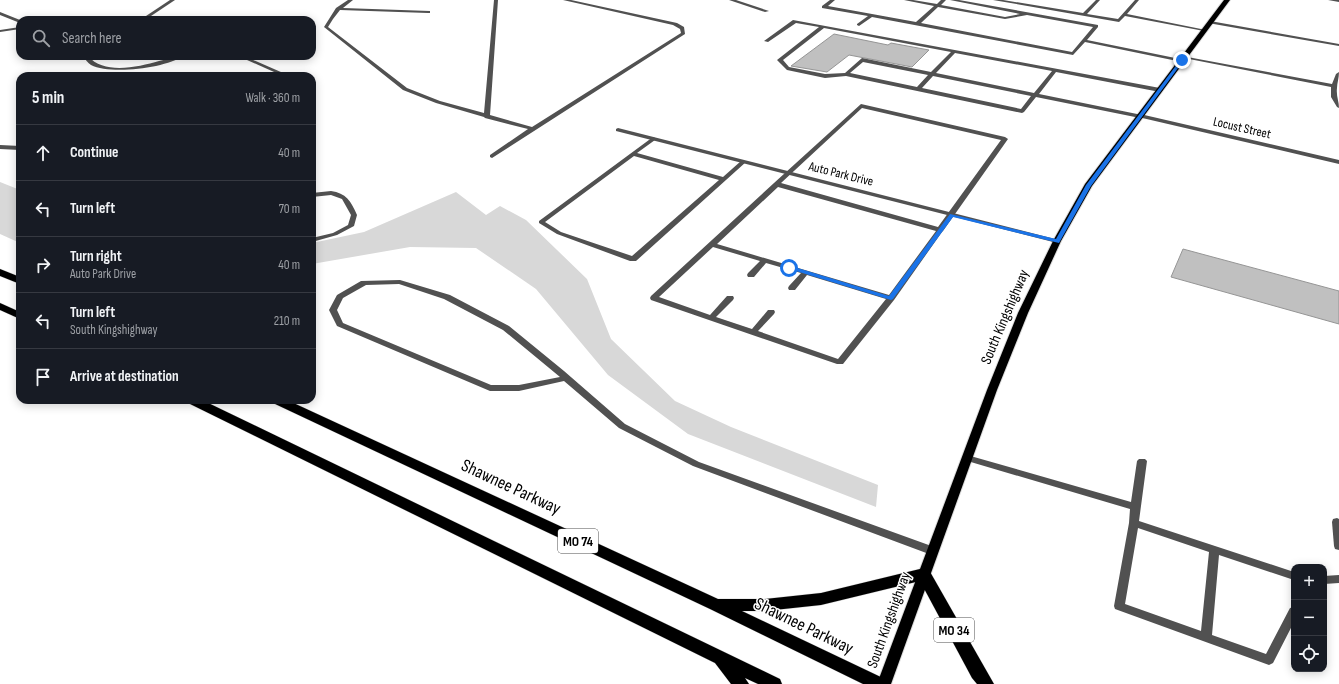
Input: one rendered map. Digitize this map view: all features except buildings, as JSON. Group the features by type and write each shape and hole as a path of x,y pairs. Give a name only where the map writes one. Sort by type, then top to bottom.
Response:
{"highway":[{"path":"0,272 16,279"},
{"path":"0,306 16,314"},
{"path":"200,404 774,684"},
{"name":"Shawnee Parkway","path":"286,404 715,605 879,684"},
{"path":"715,605 765,605 821,599 924,574"},
{"name":"MO 34","path":"924,574 978,673 986,684"},
{"path":"718,657 741,684"}],"main road":[{"name":"South Kingshighway","path":"884,684 932,551 1023,313 1057,241 1088,186 1227,0"}],"street":[{"path":"148,16 173,0"},
{"path":"351,0 338,8 326,26 405,89 438,102 533,129"},
{"path":"487,117 496,0"},
{"path":"492,156 683,34 682,28 675,24 565,0"},
{"path":"731,0 767,11"},
{"path":"833,0 824,7 1073,54 1096,26 952,0"},
{"path":"906,0 1005,18 1027,13"},
{"path":"917,24 944,0"},
{"path":"995,0 1119,22 1137,0"},
{"path":"1084,15 1098,0"},
{"path":"1330,0 1339,1"},
{"path":"338,8 428,12"},
{"path":"0,13 16,20"},
{"path":"1125,15 1204,30"},
{"path":"859,25 871,16"},
{"path":"766,41 795,21 1160,90"},
{"path":"1210,22 1339,45"},
{"path":"823,26 780,60 787,68 825,76 846,74 1022,111 1055,70"},
{"path":"0,31 16,29"},
{"path":"1084,41 1334,86"},
{"path":"918,89 954,51"},
{"path":"88,60 94,64 110,68 135,69 169,60"},
{"path":"249,60 278,72"},
{"name":"Locust Street","path":"846,74 862,60 1140,116 1339,162"},
{"path":"1339,74 1334,86 1334,97 1339,106"},
{"path":"861,106 1005,139 952,215 891,298 840,362 654,298 788,173 861,106"},
{"name":"Auto Park Drive","path":"618,130 1057,241"},
{"path":"653,139 541,222 559,233 633,259 743,162"},
{"path":"0,147 16,148"},
{"path":"633,154 724,179"},
{"path":"776,184 941,230"},
{"path":"316,194 323,192 339,195 347,199 354,215 351,226 335,234 316,239"},
{"path":"711,244 891,298"},
{"path":"751,276 765,260"},
{"path":"792,288 805,273"},
{"path":"566,378 520,388 490,388 340,324 333,310 340,297 364,283 400,282 447,297 506,328 566,378 622,426 696,464 932,551"},
{"path":"711,318 730,298"},
{"path":"754,332 771,312"},
{"path":"967,458 1135,507"},
{"path":"1142,460 1134,524 1119,606 1269,660 1291,617"},
{"path":"1337,522 1339,546"},
{"path":"1134,524 1291,575"},
{"path":"1206,637 1214,550"},
{"path":"1327,580 1339,579"}],"shaded area":[{"path":"0,182 16,188 16,241 0,234"},
{"path":"456,192 486,215 500,206 526,220 587,279 611,339 675,401 731,427 878,485 876,507 688,434 608,375 536,289 476,248 410,247 316,263 316,242 364,232"}],"route":[{"path":"789,268 891,298 952,215 1057,241 1088,186 1182,60"}]}
